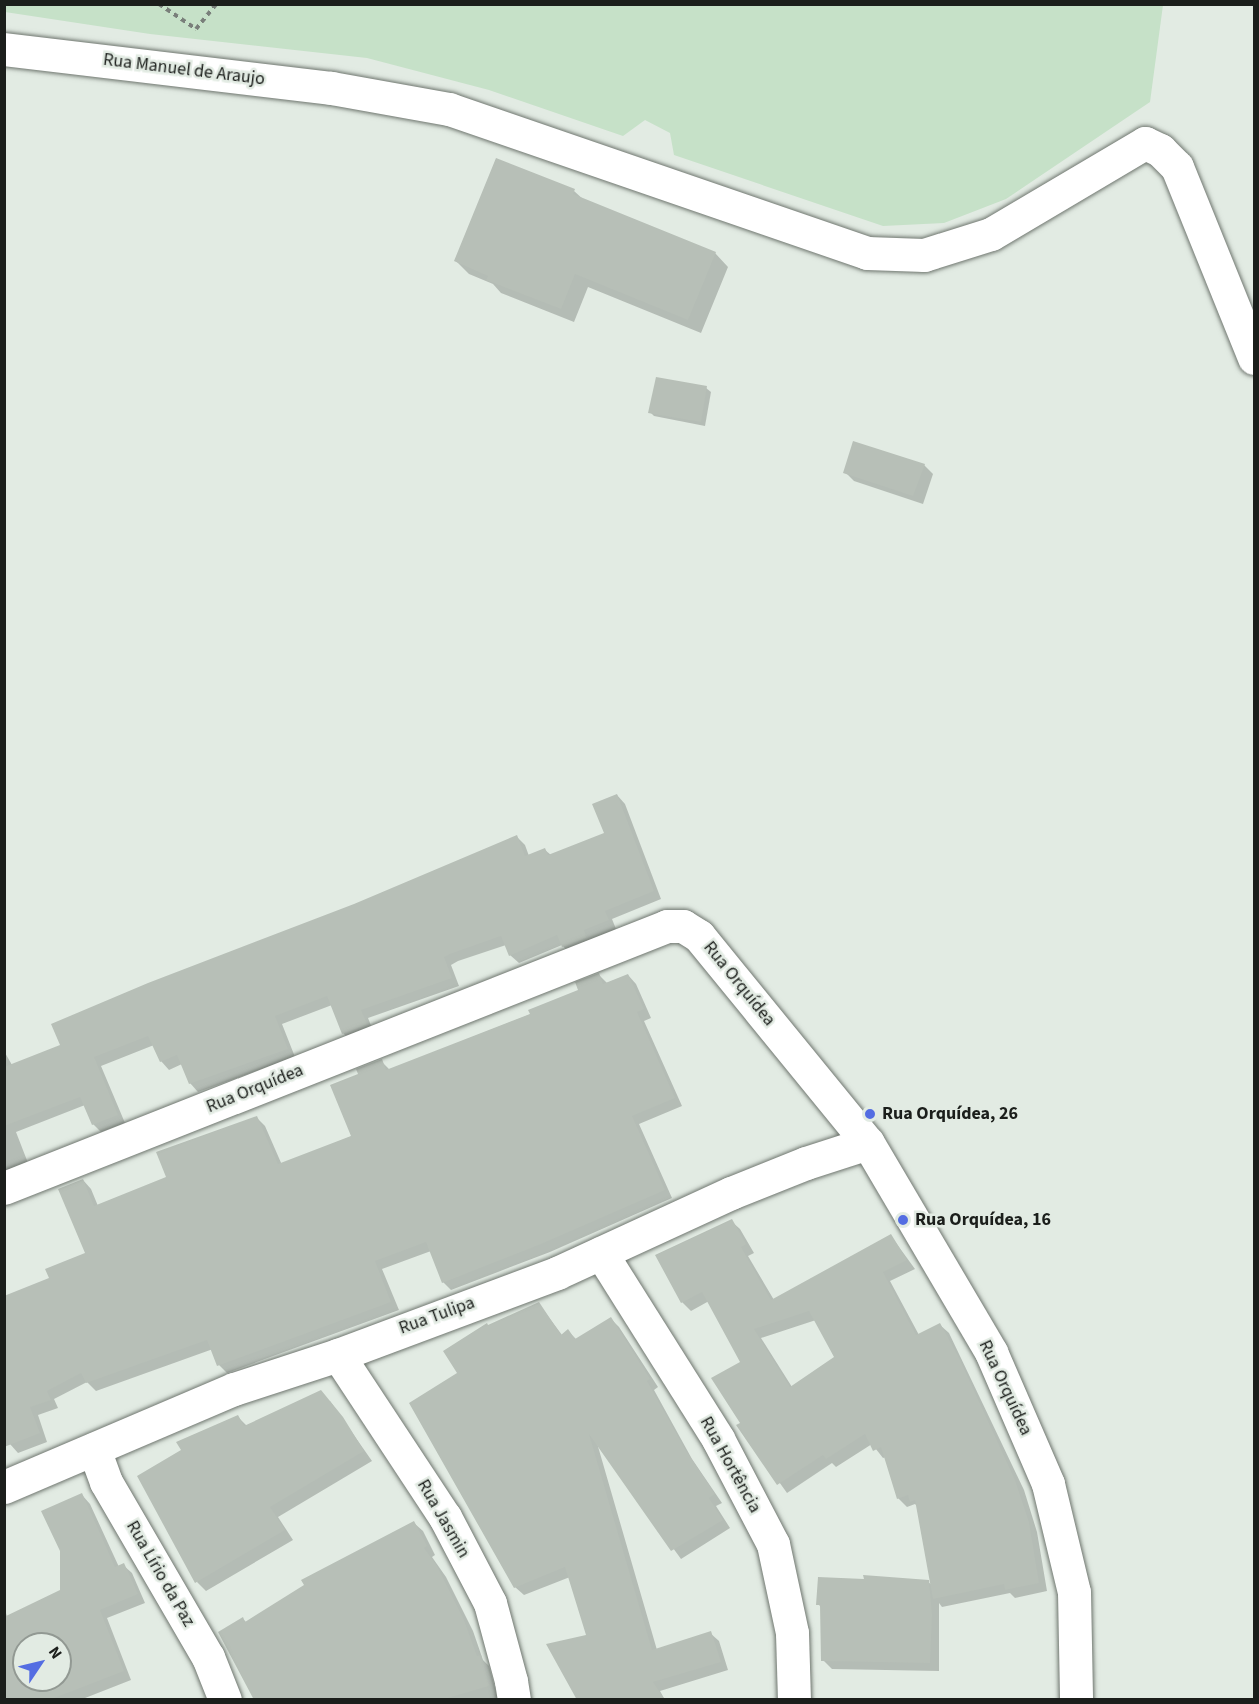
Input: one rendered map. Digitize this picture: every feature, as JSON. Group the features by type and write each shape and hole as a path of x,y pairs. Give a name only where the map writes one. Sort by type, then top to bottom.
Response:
{"street":[{"name":"Rua Manuel de Araujo","path":"4,49 363,94 449,109 867,253 924,255 991,234 1144,143 1160,150 1177,167 1254,358"},
{"name":"Rua Orquídea","path":"4,1188 667,926 683,926 699,936 868,1143 991,1352 1048,1484 1074,1592 1076,1700"},
{"name":"Rua Tulipa","path":"4,1487 234,1389 338,1354 557,1273 731,1193 806,1163 868,1143"},
{"name":"Rua Hortência","path":"601,1253 718,1438 773,1544 792,1633 794,1700"},
{"name":"Rua Jasmin","path":"338,1354 445,1517 490,1604 514,1700"},
{"name":"Rua Lírio da Paz","path":"94,1449 106,1482 207,1657 225,1700"}],"path":[{"path":"159,4 196,29 216,4"}],"green space":[{"path":"4,5 1163,5 1150,102 1006,199 944,223 883,226 674,155 670,133 645,120 623,136 489,90 367,58 150,34 5,12"}],"building":[{"path":"496,158 575,189 573,194 716,252 688,320 575,274 561,309 486,280 488,276 454,261"},
{"path":"656,377 707,386 701,422 648,413"},
{"path":"853,441 925,464 913,496 843,473"},
{"path":"617,794 654,891 605,911 609,920 584,930 586,938 562,947 557,935 509,956 501,936 450,954 444,957 452,978 361,1010 367,1024 342,1034 327,996 275,1016 288,1049 189,1084 177,1055 160,1062 148,1036 94,1057 118,1115 92,1125 80,1097 4,1126 4,1067 60,1045 51,1024 148,983 354,904 517,835 525,856 545,848 548,855 604,833 592,804"},
{"path":"599,973 603,984 628,974 644,1009 637,1012 675,1098 632,1116 665,1190 541,1244 442,1283 426,1242 375,1261 391,1302 217,1366 207,1340 86,1383 81,1373 47,1391 51,1400 30,1407 40,1433 4,1447 4,1296 49,1278 45,1269 85,1253 58,1189 83,1179 94,1206 166,1177 156,1152 257,1116 278,1164 351,1136 330,1085 358,1074 356,1069 382,1059 386,1070 530,1014 528,1010 578,990 575,982"},
{"path":"732,1219 746,1244 741,1247 771,1300 891,1234 907,1260 883,1272 916,1335 940,1323 959,1358 1015,1480 1029,1522 1039,1583 1005,1590 1004,1584 933,1599 915,1500 910,1502 908,1495 897,1499 881,1447 873,1451 865,1434 826,1459 823,1455 777,1485 736,1425 740,1423 711,1378 740,1362 702,1292 681,1303 655,1255","holes":["809,1311 834,1357 790,1387 754,1329"]},
{"path":"539,1302 561,1335 568,1329 575,1339 611,1317 650,1379 647,1381 685,1449 715,1494 709,1498 723,1520 671,1551 589,1434 652,1650 711,1631 721,1662 653,1682 665,1700 577,1700 546,1644 586,1635 565,1567 514,1588 409,1403 457,1373 443,1351 487,1323 488,1325"},
{"path":"321,1390 343,1417 364,1451 270,1507 285,1530 195,1583 137,1476 181,1450 176,1442 238,1415 244,1426"},
{"path":"82,1493 115,1567 124,1563 138,1594 100,1610 124,1671 72,1691 72,1632 12,1632 12,1692 70,1692 49,1700 4,1700 4,1617 60,1590 60,1551 41,1511"},
{"path":"414,1521 427,1546 424,1548 437,1566 464,1620 477,1656 481,1655 489,1686 441,1700 254,1700 218,1632 243,1617 245,1622 304,1585 301,1580"},
{"path":"863,1575 929,1580 932,1615 930,1663 821,1661 820,1605 816,1605 818,1577 864,1579"}],"place":[{"name":"Rua Orquídea, 26","path":"870,1114"},
{"name":"Rua Orquídea, 16","path":"903,1220"}]}
